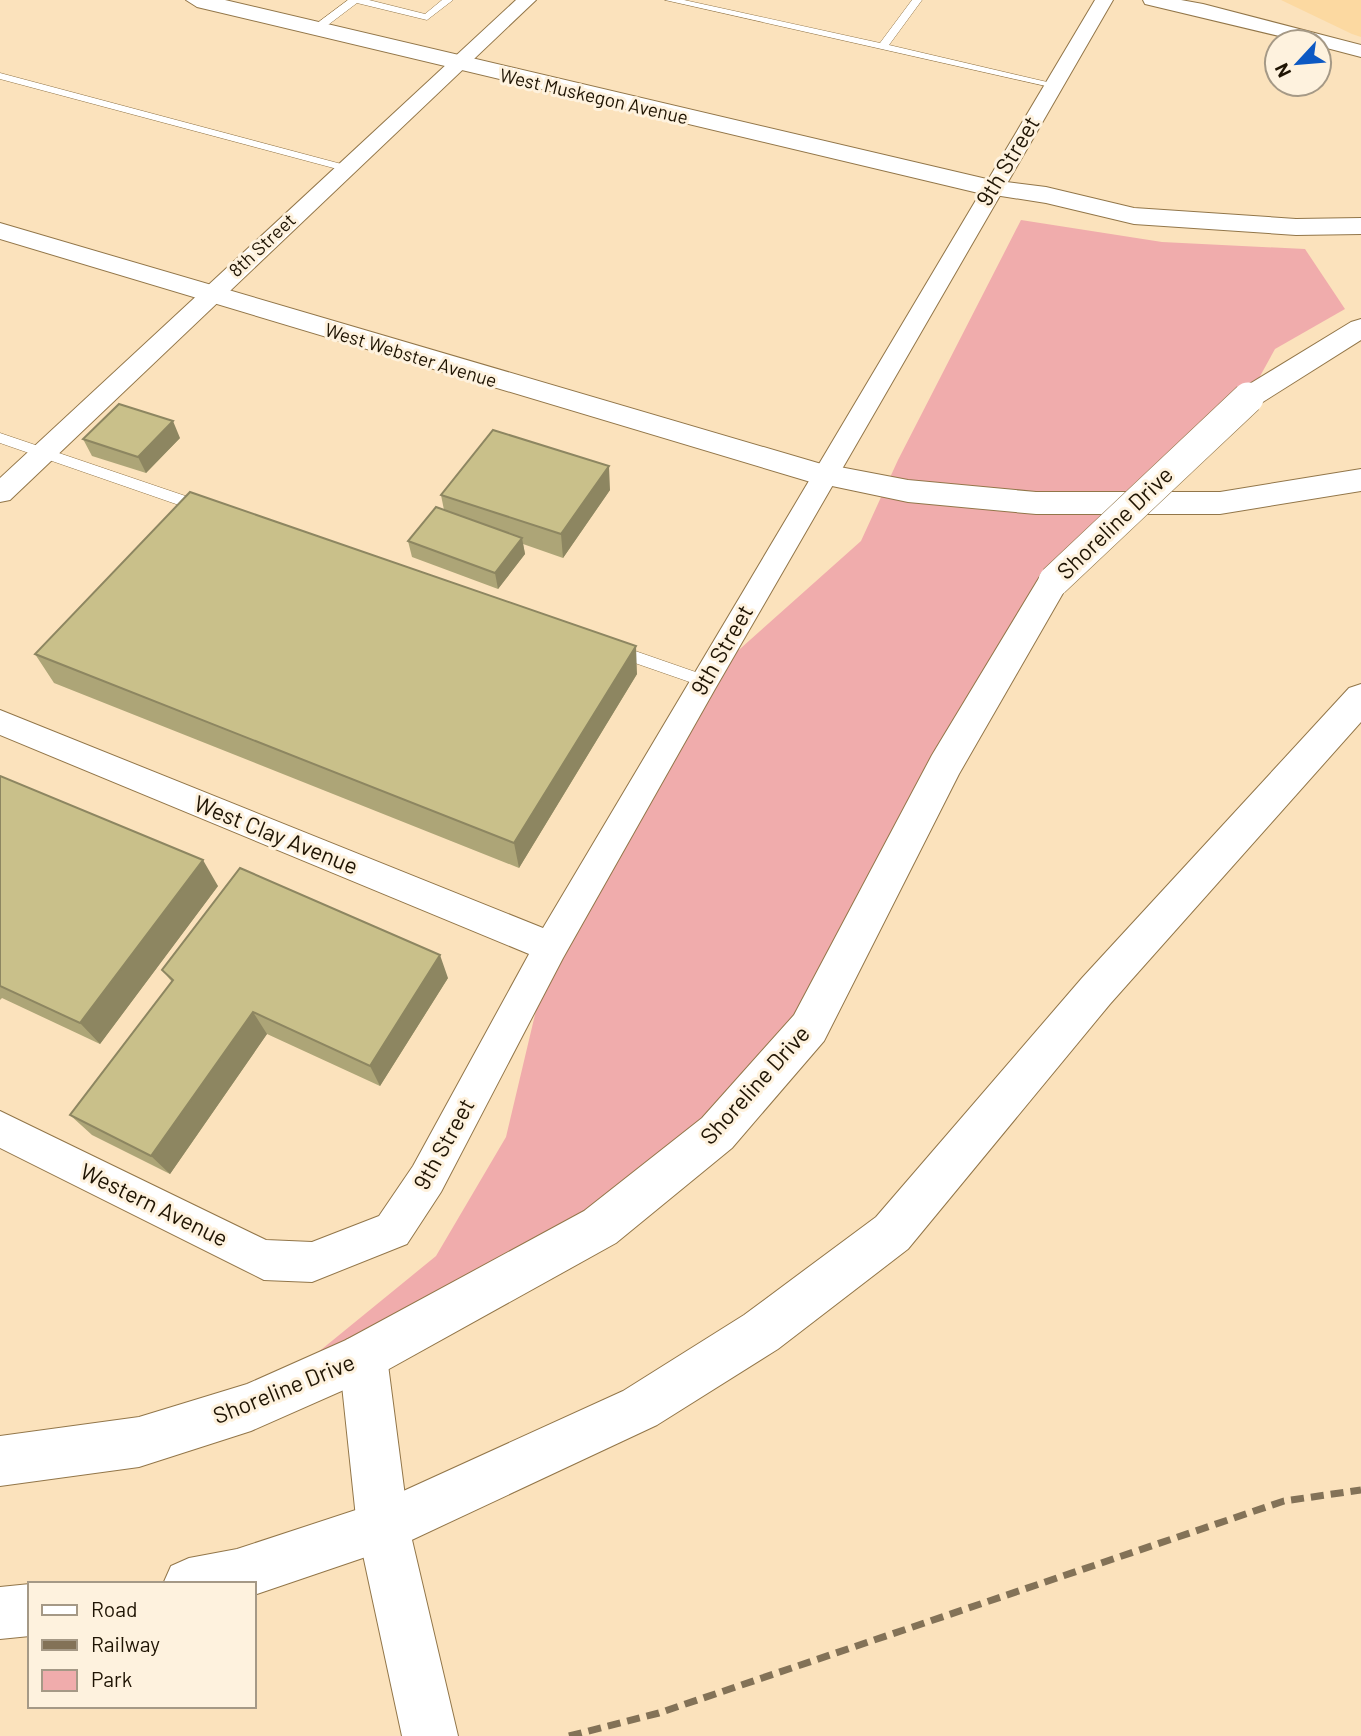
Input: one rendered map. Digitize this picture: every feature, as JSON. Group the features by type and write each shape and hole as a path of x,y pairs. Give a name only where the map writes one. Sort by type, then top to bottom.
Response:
{"main road":[{"name":"West Muskegon Avenue","path":"197,0 991,188 1046,195 1087,207 1148,217 1296,227 1361,226"},
{"name":"West Webster Avenue","path":"0,231 824,475 908,491 1036,503 1220,503 1361,480"},
{"name":"Shoreline Drive","path":"0,1461 139,1441 251,1407 363,1357 600,1227 718,1133 809,1028 945,765 1054,582 1248,398 1361,328"},
{"path":"200,1582 237,1575 383,1527 640,1408 761,1332 892,1233 1096,991 1361,698"},
{"path":"363,1357 383,1527 430,1736"},
{"path":"0,1612 28,1610"}],"street":[{"name":"8th Street","path":"0,493 527,0"},
{"name":"9th Street","path":"312,1262 393,1230 427,1179 551,947 991,188 1104,0"},
{"path":"1152,0 1203,10 1361,51"},
{"name":"West Clay Avenue","path":"0,722 551,947"},
{"name":"Western Avenue","path":"0,1129 264,1260 312,1262"}],"lane":[{"path":"316,29 356,0 427,18 448,0"},
{"path":"670,0 1055,85"},
{"path":"882,47 918,0"},
{"path":"0,76 345,168"},
{"path":"0,438 226,516"},
{"path":"606,647 704,681"}],"shaded area":[{"path":"1281,0 1361,0 1361,37 1352,34"}],"green space":[{"path":"1021,220 1162,242 1305,249 1345,309 1275,349 1248,398 1054,581 809,1028 717,1133 251,1407 436,1256 506,1137 551,947 704,681 861,541 898,460"}],"building":[{"path":"119,404 173,421 138,457 83,439"},
{"path":"493,430 609,466 561,534 441,495"},
{"path":"190,492 636,646 514,843 35,654"},
{"path":"436,507 522,538 495,573 408,541"},
{"path":"0,776 203,860 80,1023 0,986"},
{"path":"240,868 440,955 370,1066 253,1012 151,1156 70,1115 173,980 162,970"}],"railway":[{"path":"569,1736 659,1713 1284,1501 1361,1490"}]}
